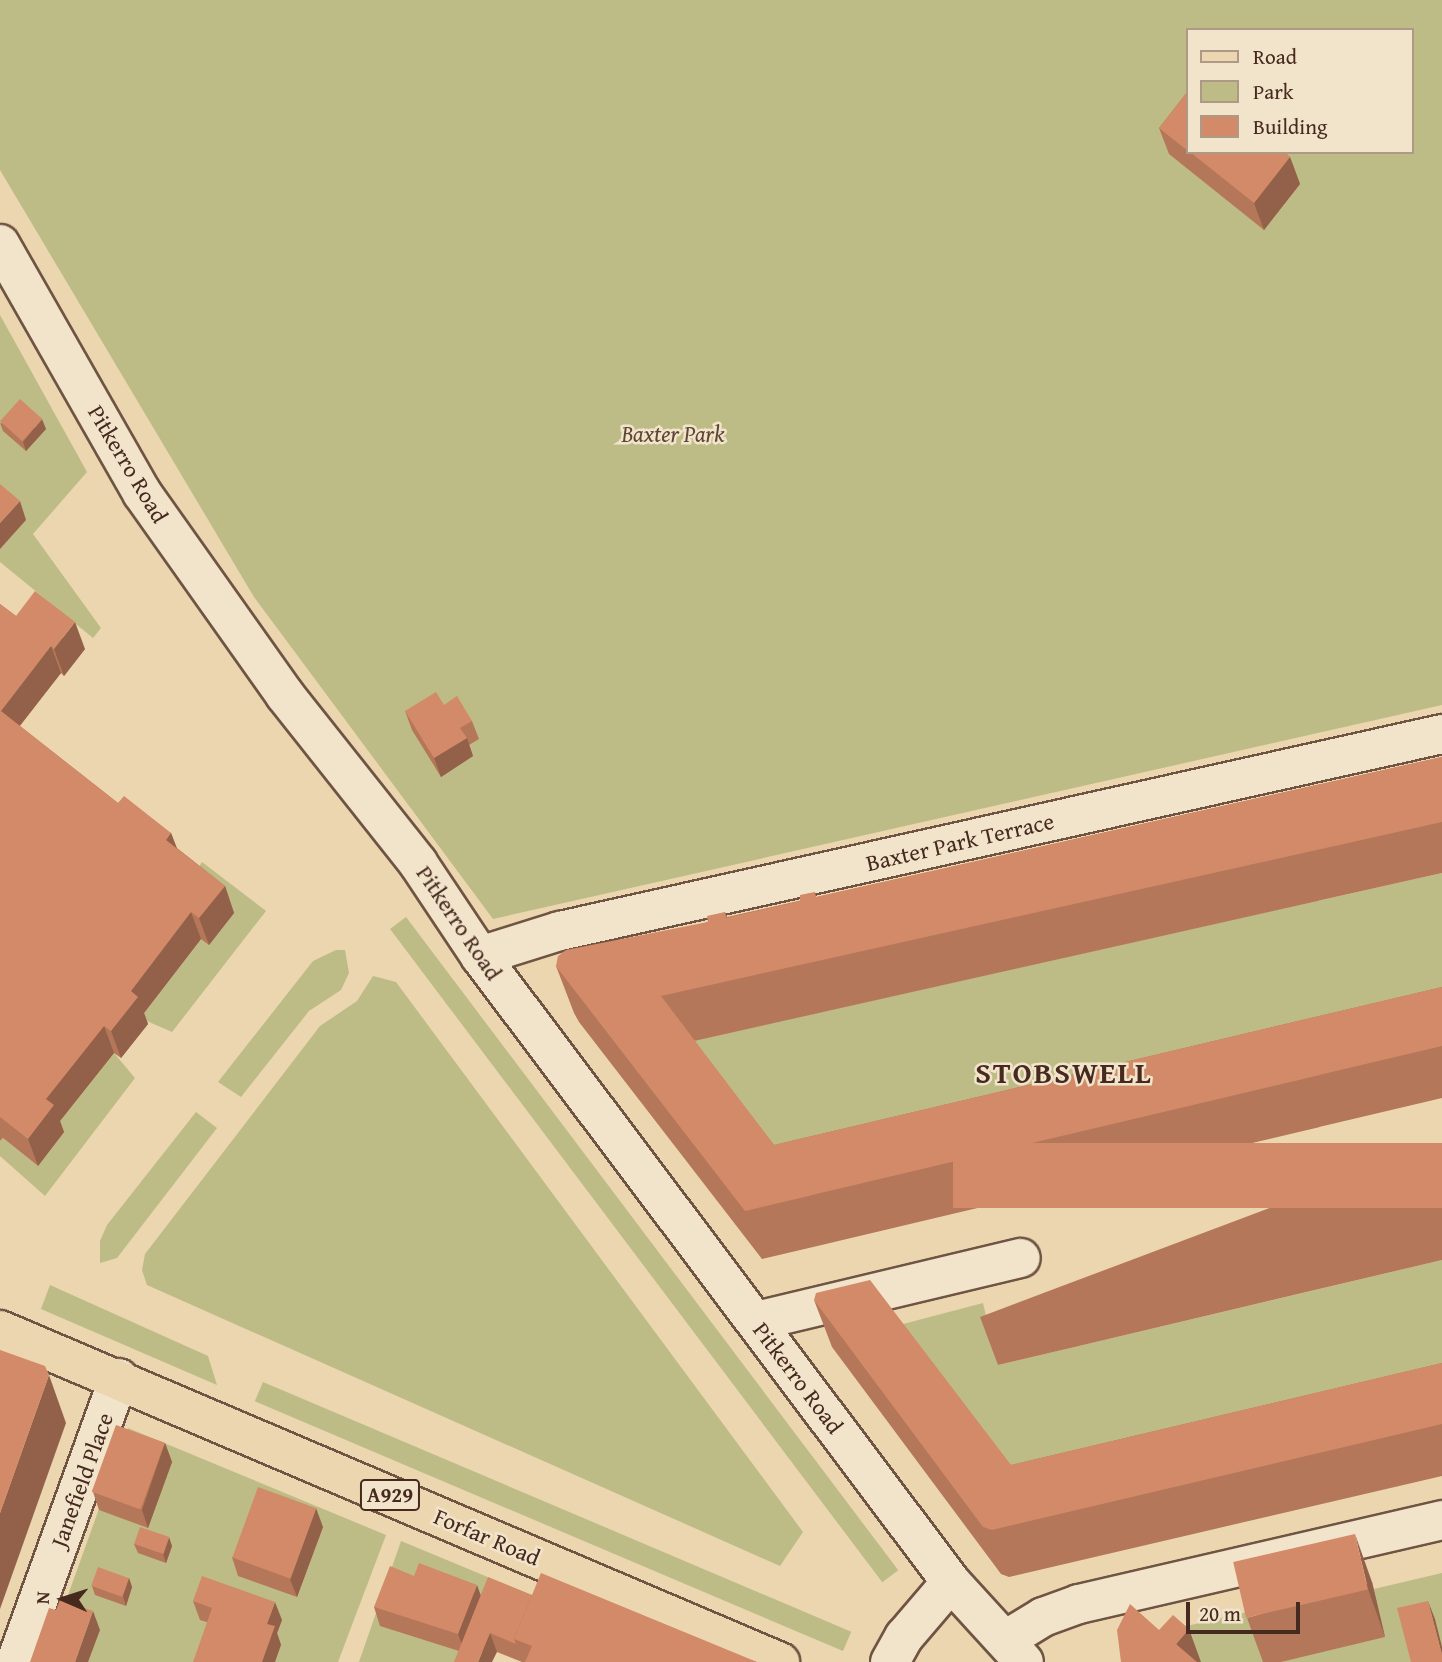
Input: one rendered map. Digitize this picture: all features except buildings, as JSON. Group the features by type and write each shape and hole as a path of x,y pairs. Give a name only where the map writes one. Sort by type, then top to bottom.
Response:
{"main road":[{"name":"Forfar Road","path":"0,1330 119,1378 780,1662"}],"street":[{"name":"Pitkerro Road","path":"0,244 142,494 285,695 418,863 480,956 951,1582 1016,1651"},
{"name":"Baxter Park Terrace","path":"480,956 560,931 1442,734"},
{"path":"756,1321 1061,1248"},
{"name":"Janefield Place","path":"16,1662 119,1378"},
{"path":"1016,1651 1043,1617 1079,1604 1442,1520"},
{"path":"890,1662 904,1637 951,1582"}],"green space":[{"name":"Baxter Park","path":"0,0 1442,0 1442,705 493,919 254,597 0,170"},
{"path":"0,315 87,472 33,534 101,628 93,638 0,562"},
{"path":"202,862 266,911 172,1032 140,1018 201,939 191,879"},
{"path":"1442,873 1442,1039 791,1193 678,1044"},
{"path":"406,917 898,1570 882,1582 390,929"},
{"path":"336,950 345,950 349,973 341,990 309,1011 241,1097 218,1082 313,961"},
{"path":"373,976 396,982 803,1532 780,1566 147,1285 142,1270 145,1254 320,1026 357,1001"},
{"path":"114,1053 135,1078 45,1196 0,1156 0,1141 3,1138 38,1166 56,1126"},
{"path":"196,1112 217,1128 117,1258 100,1263 100,1241 107,1225"},
{"path":"1442,1260 1442,1415 1028,1512 888,1328 983,1303 998,1365"},
{"path":"50,1285 208,1356 217,1385 41,1309"},
{"path":"263,1382 851,1632 843,1651 255,1401"},
{"path":"128,1428 386,1535 338,1662 44,1662"},
{"path":"401,1541 693,1662 495,1595 468,1662 359,1662"},
{"path":"1442,1573 1442,1662 1280,1662 1374,1589"},
{"path":"1251,1611 1263,1662 1159,1662 1170,1630"}],"district":[{"name":"STOBSWELL","path":"1064,1072"}]}
